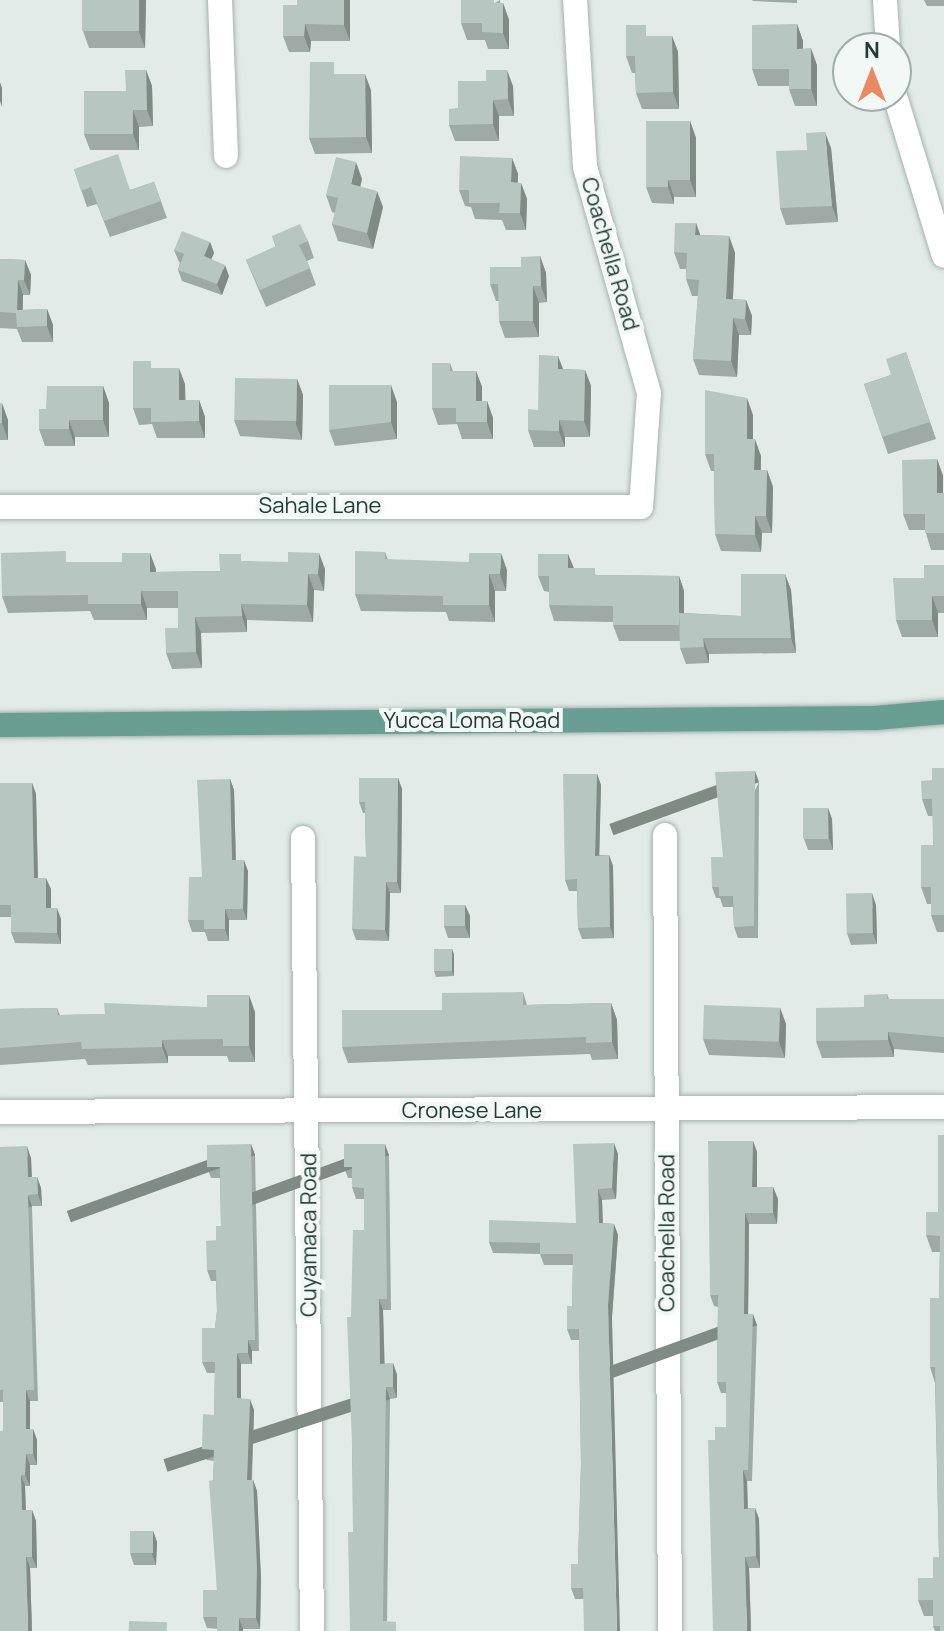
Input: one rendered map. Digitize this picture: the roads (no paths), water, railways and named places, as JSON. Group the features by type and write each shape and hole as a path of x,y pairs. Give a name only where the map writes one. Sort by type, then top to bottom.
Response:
{"main road":[{"name":"Yucca Loma Road","path":"0,725 875,718 944,712"}],"street":[{"path":"220,0 226,156"},
{"name":"Coachella Road","path":"575,0 585,167 649,393 641,507"},
{"path":"885,0 887,32"},
{"path":"900,112 944,256"},
{"name":"Sahale Lane","path":"0,507 641,507"},
{"name":"Coachella Road","path":"665,835 670,1631"},
{"name":"Cuyamaca Road","path":"303,838 312,1631"},
{"name":"Cronese Lane","path":"0,1112 944,1107"}]}
